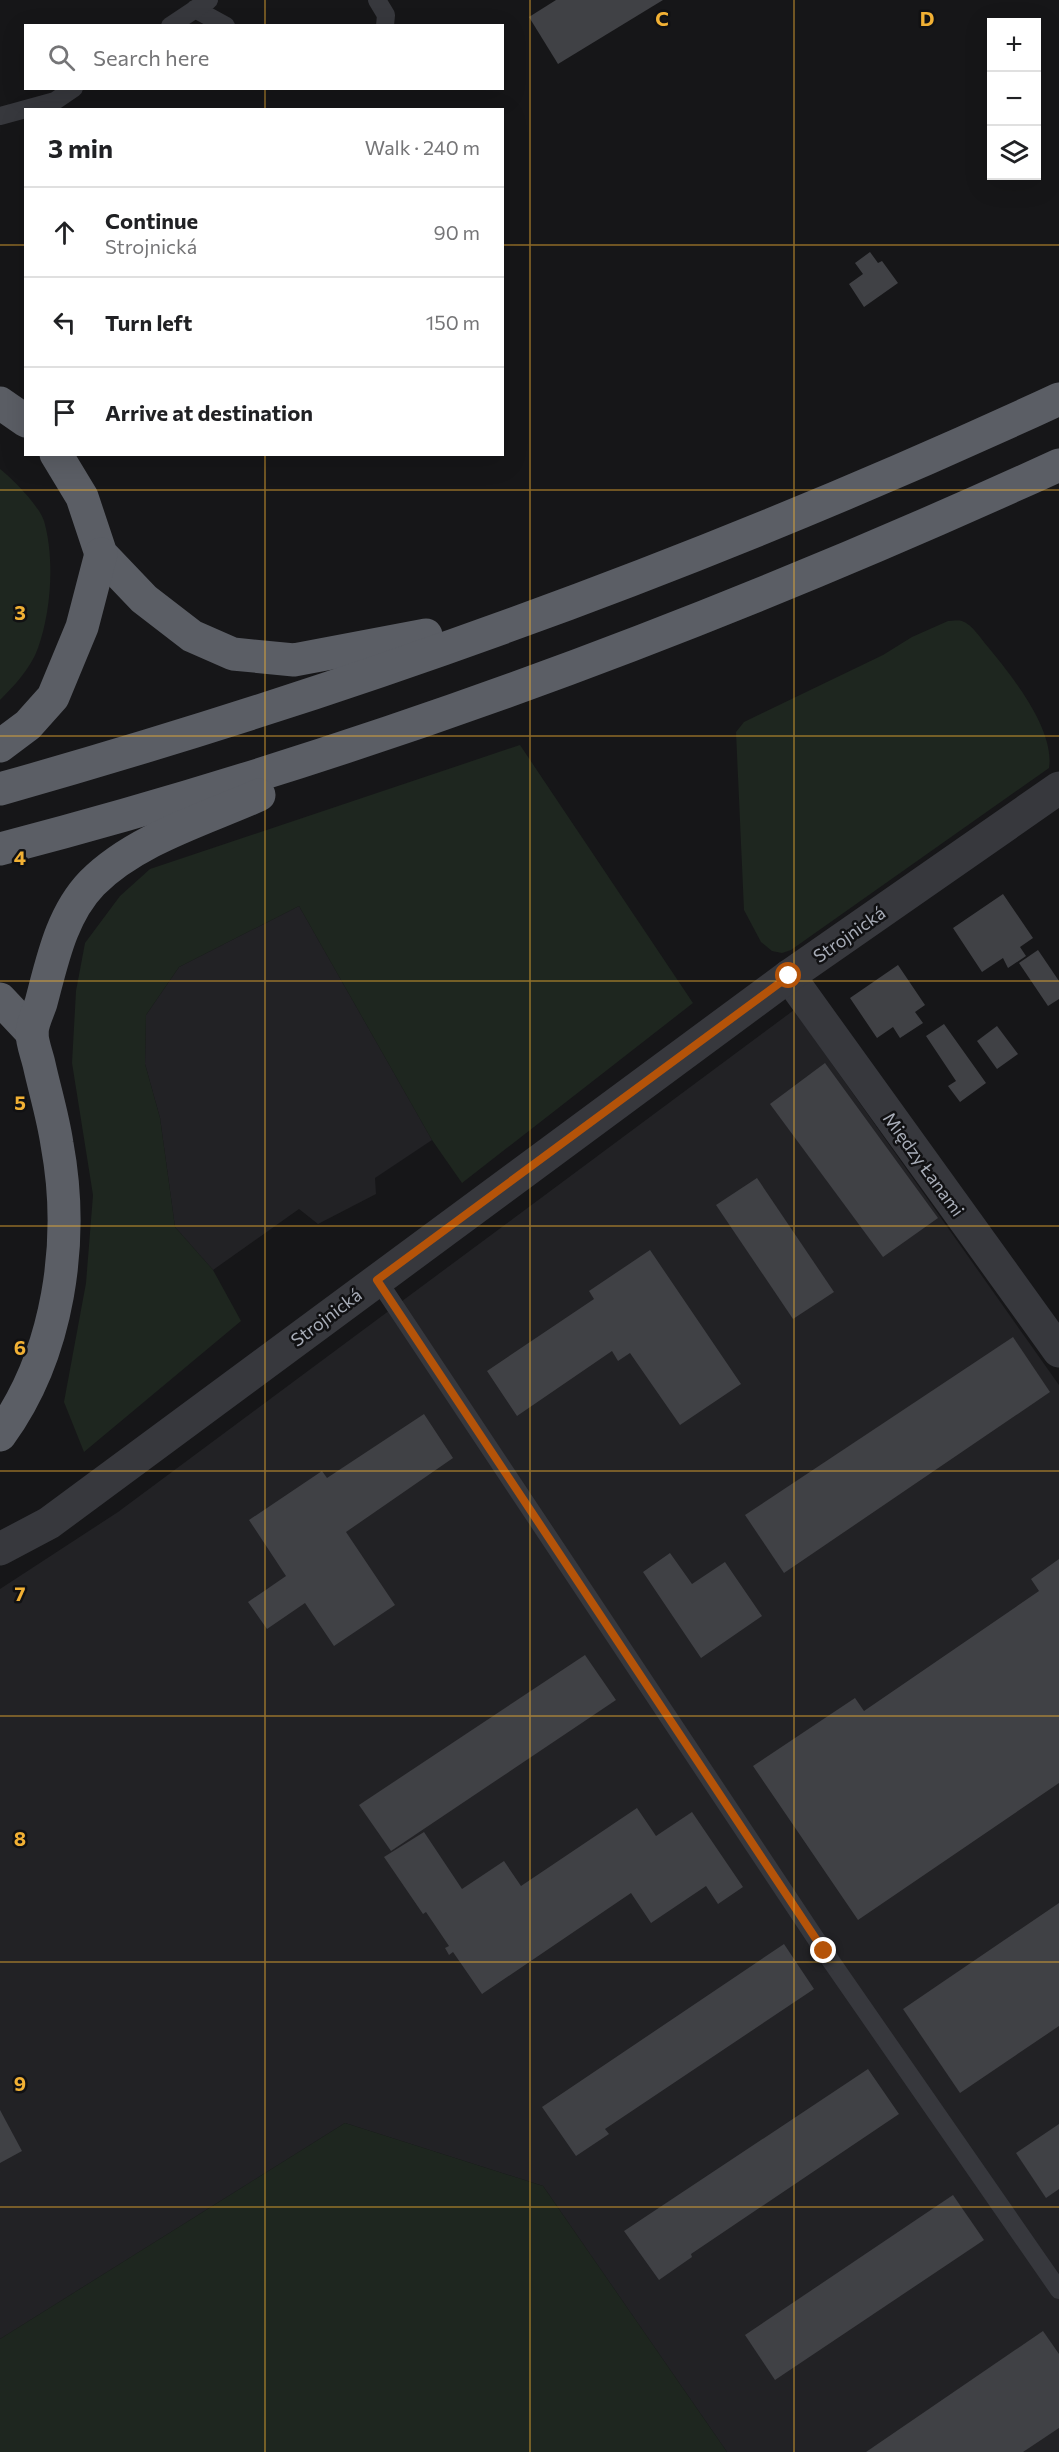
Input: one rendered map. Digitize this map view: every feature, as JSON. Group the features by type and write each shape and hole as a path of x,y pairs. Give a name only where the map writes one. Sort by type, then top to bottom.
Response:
{"highway":[{"path":"0,789 156,744 554,609 777,521 1059,399"},
{"path":"0,403 24,420"},
{"path":"57,456 82,496 101,554 144,599 166,618 218,648 254,658 294,660 317,658 554,609"},
{"path":"0,849 256,778 437,718 616,653 794,582 1059,465"},
{"path":"0,746 28,725 53,697 82,627 101,554"},
{"path":"0,1435 25,1395 36,1368 53,1314 63,1259 65,1201 57,1144 32,1033 59,941 71,911 91,884 115,863 142,846 437,718"},
{"path":"0,999 32,1033"}],"street":[{"name":"Strojnická","path":"0,1549 49,1523 789,976 1059,788"},
{"name":"Między Łanami","path":"789,976 1059,1351"}],"lane":[{"path":"377,0 386,15 385,24"},
{"path":"173,24 202,4 224,24"},
{"path":"29,108 55,101 71,90"},
{"path":"0,116 24,109"},
{"path":"377,1280 824,1951 1059,2290"}],"shaded area":[{"path":"0,469 25,493 44,521 50,552 50,585 46,618 35,655 27,670 0,700"},
{"path":"948,621 962,621 973,628 1019,687 1045,737 1049,753 1049,768 791,950 782,953 772,951 761,942 744,910 736,732 744,722"},
{"path":"520,745 693,1003 462,1183 432,1140 299,906 179,967 146,1015 145,1064 160,1118 175,1227 213,1270 241,1321 84,1452 64,1402 86,1283 93,1195 72,1063 76,991 85,943 120,896 150,869"},
{"path":"299,906 432,1140 375,1178 376,1194 318,1224 299,1209 213,1270 175,1227 160,1118 145,1064 146,1015 179,967"},
{"path":"794,1010 1059,1385 1059,2452 727,2452 543,2186 345,2123 0,2339 0,1589 118,1512"},
{"path":"345,2123 543,2186 727,2452 0,2452 0,2339"}],"building":[{"path":"556,0 663,0 558,64 529,17"},
{"path":"870,252 878,263 882,261 898,283 864,307 849,284 863,274 855,263"},
{"path":"1003,894 1033,938 1020,947 1026,956 1008,968 1003,958 982,972 953,928"},
{"path":"1038,950 1059,981 1059,999 1048,1006 1019,963"},
{"path":"898,965 925,1005 915,1012 923,1023 900,1038 893,1027 877,1038 850,998"},
{"path":"944,1024 986,1083 960,1102 948,1086 956,1081 926,1036"},
{"path":"997,1026 1018,1054 997,1069 977,1041"},
{"path":"825,1063 938,1218 883,1257 770,1104"},
{"path":"757,1178 834,1292 793,1319 716,1205"},
{"path":"650,1250 741,1384 680,1425 630,1353 618,1361 612,1351 517,1416 487,1371 594,1299 589,1291"},
{"path":"1013,1337 1050,1392 784,1573 745,1515"},
{"path":"424,1414 453,1458 346,1532 395,1605 334,1646 305,1603 267,1629 248,1602 286,1576 249,1520 322,1471 327,1478"},
{"path":"670,1553 692,1584 725,1562 762,1616 701,1658 643,1572"},
{"path":"1059,1559 1059,1783 858,1920 753,1766 855,1698 864,1711 1039,1591 1031,1579"},
{"path":"585,1655 616,1700 391,1851 359,1805"},
{"path":"637,1808 656,1836 692,1812 743,1887 718,1904 706,1886 651,1923 631,1893 482,1994 453,1952 449,1955 445,1948 449,1946 426,1912 423,1914 384,1857 424,1832 462,1889 504,1861 521,1886"},
{"path":"1059,1903 1059,2026 960,2093 903,2009"},
{"path":"784,1944 814,1989 605,2129 609,2134 576,2156 542,2107"},
{"path":"868,2069 899,2114 691,2254 692,2257 659,2280 624,2231"},
{"path":"0,2110 22,2151 0,2163"},
{"path":"1059,2124 1059,2189 1046,2198 1016,2153"},
{"path":"953,2195 984,2240 775,2380 745,2335"},
{"path":"1043,2331 1059,2354 1059,2428 1023,2452 866,2452"}],"route":[{"path":"789,976 377,1280 824,1951"}]}
